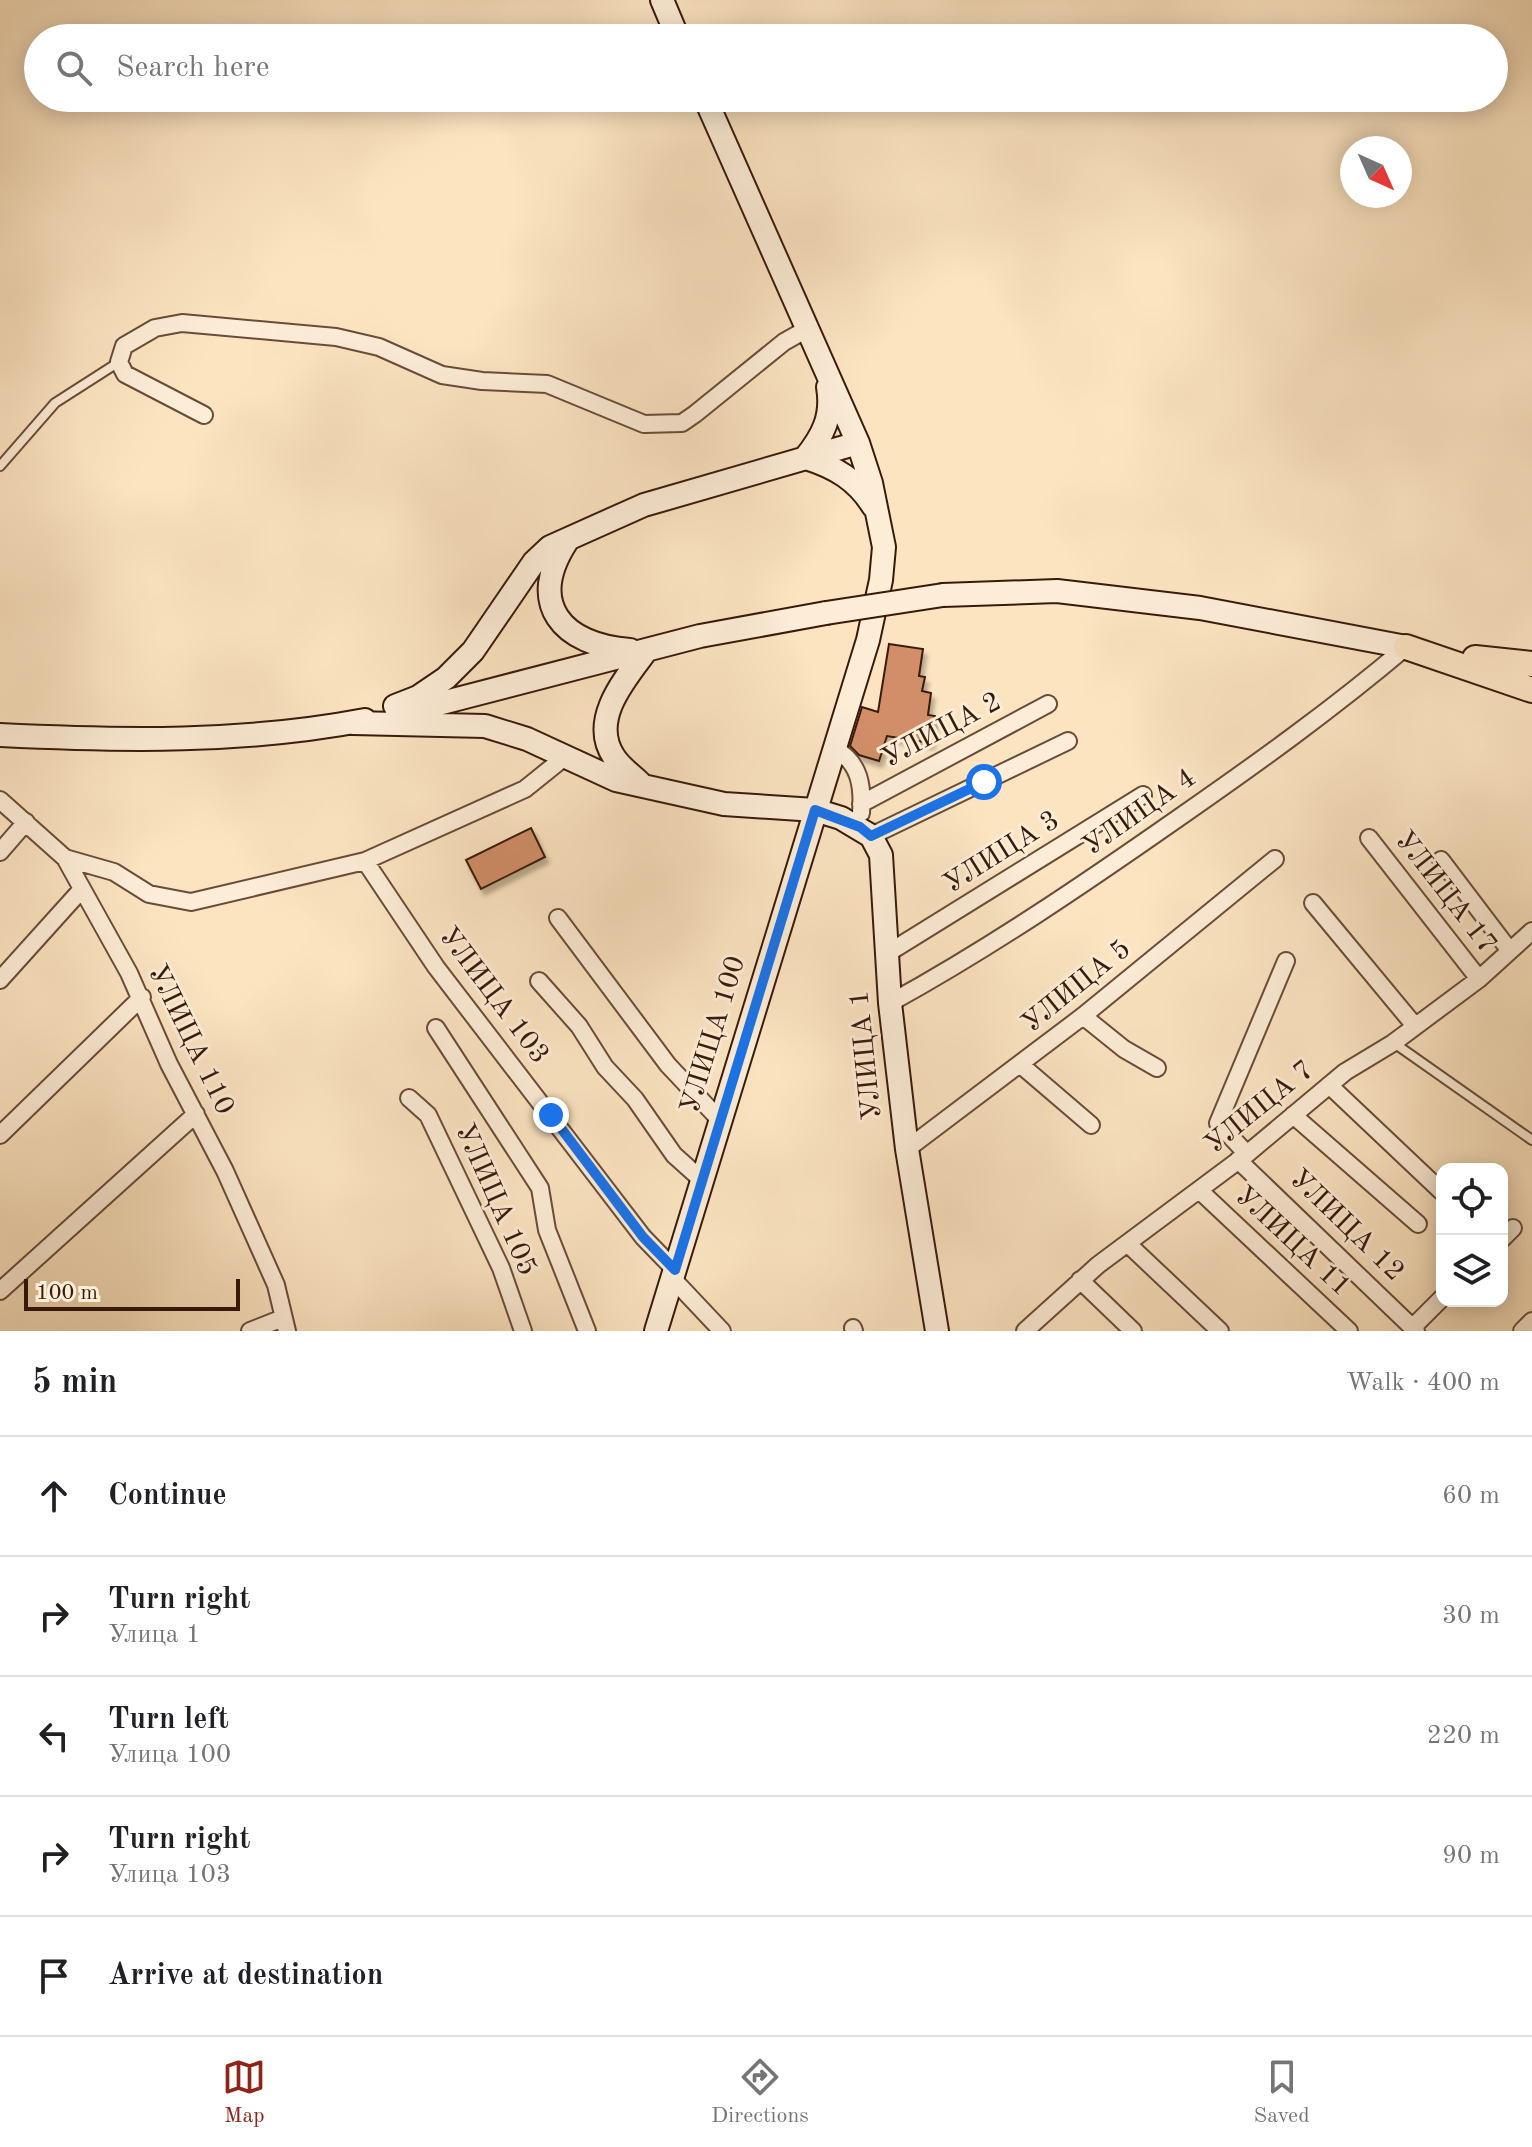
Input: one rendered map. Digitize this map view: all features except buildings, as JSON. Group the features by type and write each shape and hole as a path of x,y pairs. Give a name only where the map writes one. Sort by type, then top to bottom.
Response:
{"main road":[{"path":"662,0 672,24"},
{"name":"УЛИЦА 100","path":"656,1331 868,640 881,580 884,547 881,519 858,443 711,112"},
{"path":"805,458 820,439 827,423 831,403 826,374"},
{"path":"353,723 418,697 446,678 473,651 534,562 570,536 644,505 858,443"},
{"path":"805,458 829,465 846,476 863,491 881,519"},
{"path":"570,536 554,560 551,583 553,608 564,627 580,640 607,648 646,651"},
{"path":"0,735 158,741 268,734 353,723 436,707 761,622 943,595 1057,591 1200,608 1406,647 1532,664"},
{"path":"1406,647 1476,668 1532,680"},
{"path":"640,783 613,756 606,737 608,715 615,693 646,651"},
{"path":"1476,668 1532,690"},
{"path":"353,723 485,726 566,756 616,780 724,804 815,810 866,832"},
{"name":"УЛИЦА 1","path":"866,832 881,855 890,1003 907,1149 937,1331"}],"street":[{"path":"204,415 139,384 125,374 119,362 124,346 168,325 208,323 362,342 442,375 482,381 547,384 644,424 667,426 682,423 695,414 777,347 807,329"},
{"name":"УЛИЦА 4","path":"890,1003 957,966 1094,877 1343,701 1406,647"},
{"name":"УЛИЦА 2","path":"861,804 1048,704"},
{"path":"835,749 850,757 858,770 866,832 1068,741"},
{"path":"65,858 114,872 149,894 191,902 365,861 525,789 566,756"},
{"name":"УЛИЦА 3","path":"888,953 1143,795"},
{"name":"УЛИЦА 110","path":"0,800 65,858 142,997 169,1064 266,1261 276,1285 285,1324"},
{"path":"0,852 26,822"},
{"name":"УЛИЦА 17","path":"1369,838 1479,979"},
{"name":"УЛИЦА 5","path":"907,1149 1021,1065 1275,859"},
{"path":"1441,860 1510,951"},
{"name":"УЛИЦА 103","path":"365,861 436,967 674,1274"},
{"path":"0,980 82,889"},
{"path":"1313,903 1415,1026"},
{"path":"558,918 668,1065 719,1119"},
{"name":"УЛИЦА 7","path":"1025,1331 1080,1280 1243,1157 1329,1085 1393,1043 1479,979 1532,931"},
{"name":"УЛИЦА 12","path":"1286,961 1218,1123 1243,1157 1414,1329"},
{"path":"539,981 579,1026 605,1067 635,1099 674,1155 703,1181"},
{"path":"0,1135 142,997"},
{"path":"1083,1016 1124,1049 1157,1068"},
{"path":"436,1028 540,1188 547,1230 587,1331"},
{"path":"1021,1065 1091,1125"},
{"path":"1329,1085 1436,1186"},
{"name":"УЛИЦА 105","path":"409,1098 428,1115 501,1268 523,1331"},
{"path":"0,1291 196,1114"},
{"path":"1293,1115 1418,1224"},
{"name":"УЛИЦА 11","path":"1199,1190 1349,1331"},
{"path":"1128,1244 1220,1331"},
{"path":"674,1274 722,1331"},
{"path":"1080,1280 1133,1331"},
{"path":"1414,1329 1436,1305"},
{"path":"1522,1331 1532,1321"},
{"path":"250,1331 285,1324"}],"lane":[{"path":"0,466 55,403 119,362"},
{"path":"1393,1043 1532,1140"}],"route":[{"path":"551,1115 643,1237 675,1270 815,810 841,818 871,836 984,782"}]}
